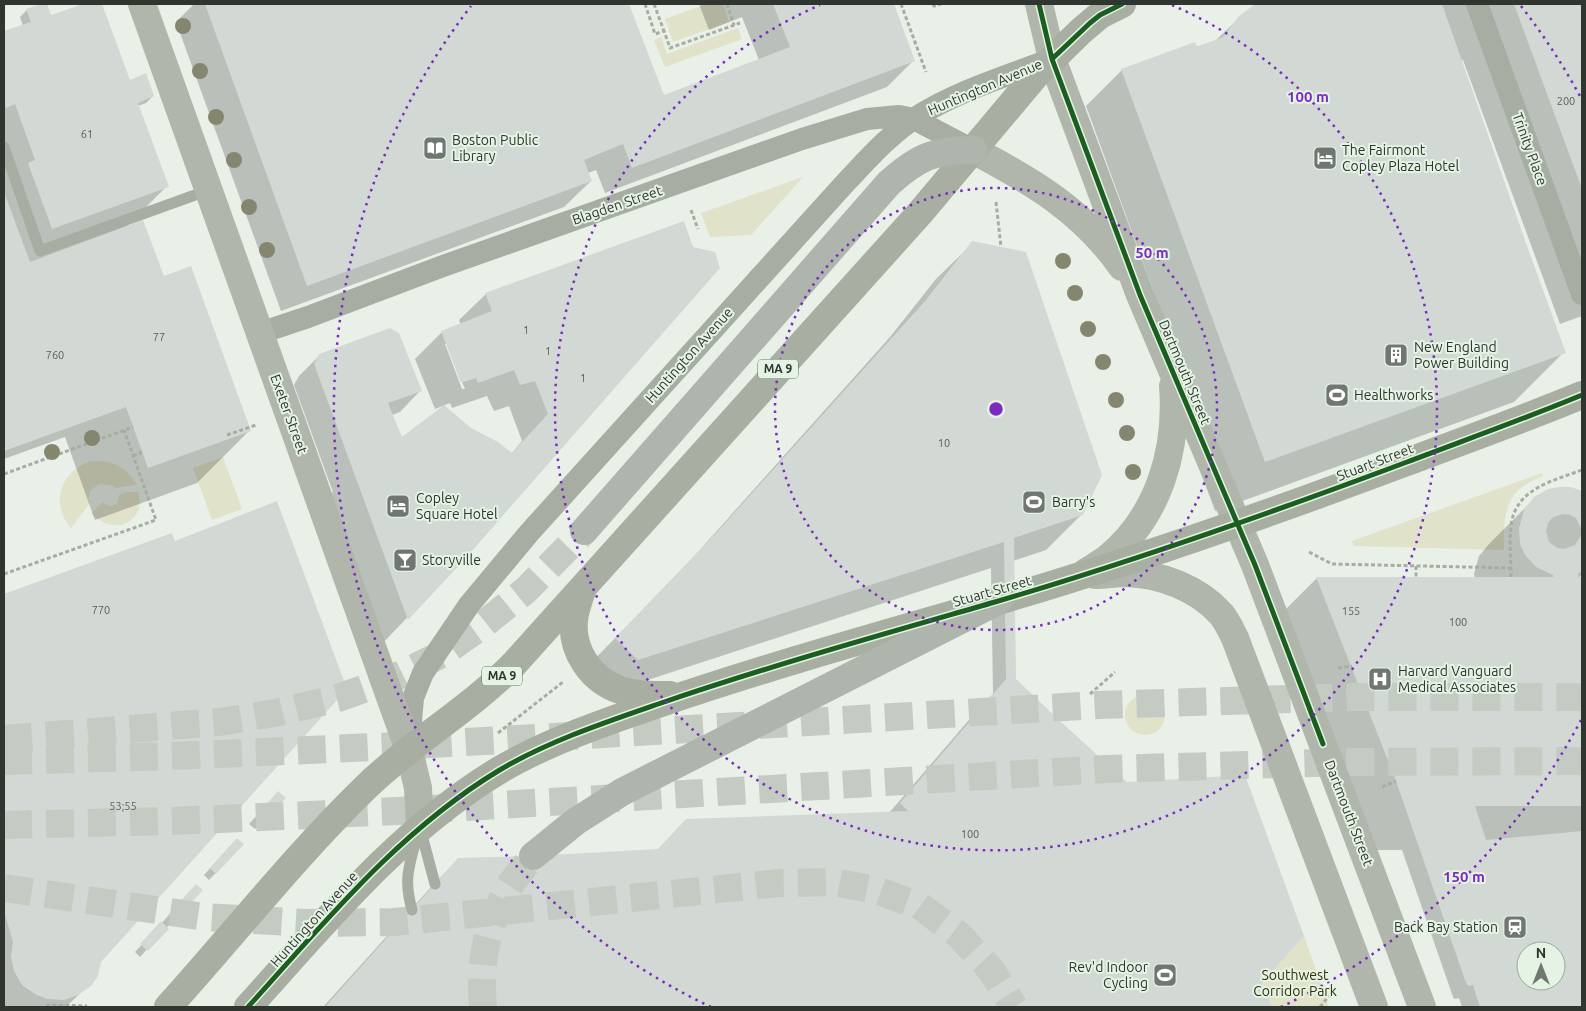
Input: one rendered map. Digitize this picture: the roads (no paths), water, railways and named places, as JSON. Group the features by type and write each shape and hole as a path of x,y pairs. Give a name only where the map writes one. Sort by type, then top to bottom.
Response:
{"highway":[{"path":"584,531 889,183 919,159 953,150 973,150"},
{"path":"533,856 575,822 622,792 998,601"}],"main road":[{"name":"Exeter Street","path":"142,4 409,750 418,788 420,827"},
{"name":"Dartmouth Street","path":"1039,4 1052,59 1140,295 1255,564 1422,1007"},
{"name":"MA 9","path":"1052,59 1090,23 1122,4"},
{"name":"Huntington Avenue","path":"168,1007 296,860 366,787 409,750 495,683 583,588 920,213 1052,59"},
{"path":"973,150 1034,184 1066,207 1105,245 1140,295"},
{"path":"1081,576 1108,558 1126,540 1154,500 1166,470 1174,428 1171,368"},
{"name":"Stuart Street","path":"420,827 478,784 521,758 586,731 783,663 1081,576 1238,524 1582,395"},
{"path":"1081,576 1127,573 1155,577 1181,586 1199,595 1222,614 1235,638 1374,1007"},
{"path":"583,588 574,620 574,631 578,651 590,670 607,685 631,693 686,695"},
{"name":"Huntington Avenue","path":"248,1007 362,882 420,827"}],"street":[{"name":"Trinity Place","path":"1477,4 1582,294"},
{"name":"Huntington Avenue","path":"409,750 411,707 420,681 448,635 482,589 519,544 847,181 879,148 914,119 954,97 1052,59"},
{"name":"Blagden Street","path":"260,333 829,129 867,119 899,116 914,119 973,150"}],"lane":[{"path":"4,147 40,251 209,190"},
{"path":"420,827 435,884"},
{"path":"412,910 407,885 407,874 420,827"}],"tunnel":[{"path":"4,739 219,722 275,713 338,698 394,678 442,654 484,624 526,590 584,531"},
{"path":"4,761 398,746 1099,705 1352,697 1582,697"},
{"path":"4,825 172,821 398,811 1106,769 1353,762 1582,761"},
{"path":"483,1007 483,960 490,931 509,887 533,856"},
{"path":"4,888 205,917 306,923 394,922 779,883 833,882 876,890 920,906 959,935 991,970 1014,1007"}],"place":[{"name":"Boston Public Library","path":"435,148"},
{"name":"The Fairmont Copley Plaza Hotel","path":"1325,158"},
{"name":"New England Power Building","path":"1396,355"},
{"name":"Healthworks","path":"1337,395"},
{"name":"Barry's","path":"1034,502"},
{"name":"Copley Square Hotel","path":"398,506"},
{"name":"Storyville","path":"405,560"},
{"name":"Harvard Vanguard Medical Associates","path":"1380,679"},
{"name":"Back Bay Station","path":"1515,927"},
{"name":"Rev'd Indoor Cycling","path":"1165,975"}],"park label":[{"name":"Southwest Corridor Park","path":"1295,984"}]}
